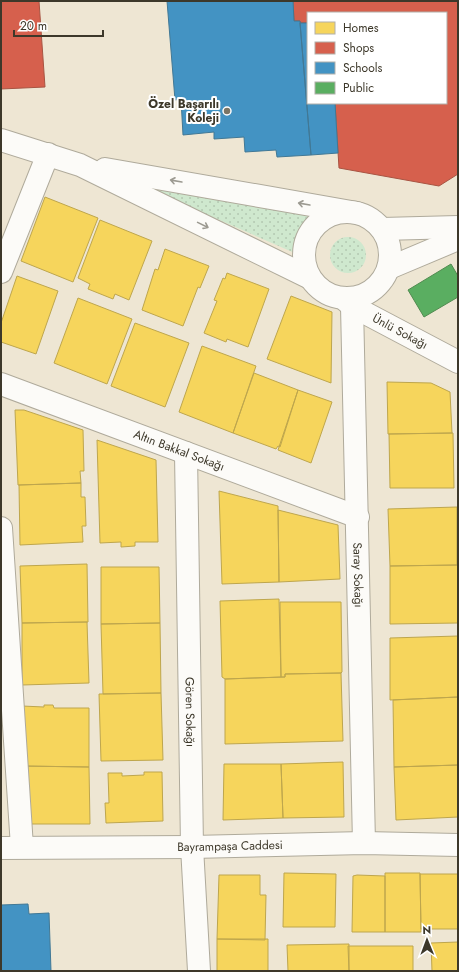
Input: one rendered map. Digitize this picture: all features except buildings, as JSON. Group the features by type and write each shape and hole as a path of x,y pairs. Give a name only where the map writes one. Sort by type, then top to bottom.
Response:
{"street":[{"path":"1,140 80,165 310,278"},
{"path":"1,272 48,154"},
{"path":"80,165 357,213 370,218 382,229 388,240 390,247 389,268 383,280 372,291 348,303 330,296 319,288 310,278 304,265 303,251 307,238 315,226 327,217 342,212 357,213"},
{"path":"382,229 458,226"},
{"path":"389,268 458,239"},
{"name":"Ünlü Sokağı","path":"348,303 458,362"},
{"name":"Saray Sokağı","path":"348,303 358,517 364,843"},
{"name":"Altın Bakkal Sokağı","path":"1,384 358,517"},
{"name":"Gören Sokağı","path":"186,453 192,847 199,971"},
{"path":"1,528 11,847"},
{"name":"Bayrampaşa Caddesi","path":"11,847 192,847 364,843 458,844"}],"green space":[{"path":"125,179 312,214 300,232 297,254"},
{"path":"351,237 361,242 365,248 365,262 361,268 355,272 345,273 335,268 331,262 330,252 335,242 341,238"}],"place":[{"name":"Özel Başarılı Koleji","path":"227,111"}]}
